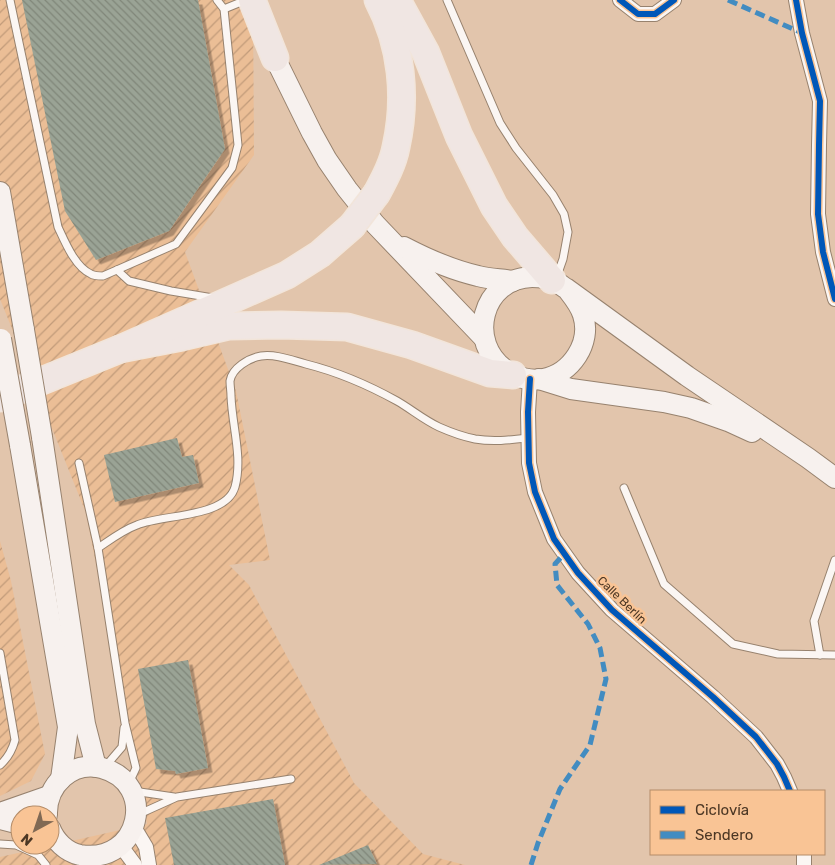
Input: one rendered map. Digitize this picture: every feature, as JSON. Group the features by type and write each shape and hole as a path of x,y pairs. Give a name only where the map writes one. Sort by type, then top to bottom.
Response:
{"highway":[{"path":"252,0 274,58"},
{"path":"270,0 274,58"},
{"path":"366,0 391,29"},
{"path":"0,398 120,349 287,274 320,254 352,226 377,193 390,168 396,148 402,111 400,70 391,29 386,14 378,0"},
{"path":"397,0 426,52 459,136 494,206 515,237 558,284"},
{"path":"120,349 229,326 347,327 412,345 490,373 528,378"}],"main road":[{"path":"274,58 327,160 360,206 483,337"},
{"path":"0,192 6,333 20,445 68,727 61,779"},
{"path":"390,239 426,259 457,270 479,277 513,281"},
{"path":"808,458 728,420 691,408 664,402 571,389 528,378 499,366 489,353 483,337 483,320 488,304 499,290 513,281 526,277 539,277 558,284 687,376 808,458 835,478"},
{"path":"528,378 546,378 561,372 573,361 581,348 585,332 584,316 578,302 558,284"},
{"path":"6,333 42,437 85,724 100,768"},
{"path":"51,805 54,787 71,772 83,767 100,768 115,773 130,788 136,802 135,821 129,838 114,855 78,859 60,843"}],"street":[{"path":"620,0 638,14 655,14 674,0"},
{"path":"796,0 802,33 820,101 818,214 823,252 835,299"},
{"name":"Calle Berlín","path":"528,378 529,464 535,492 554,539 578,573 612,610 756,737 777,764 790,790"},
{"path":"135,821 146,847 149,865"},
{"path":"114,855 134,865"}],"lane":[{"path":"10,0 58,227 71,252 82,267 91,275 103,276 176,244 232,168 238,145 224,9 217,0"},
{"path":"224,9 246,0"},
{"path":"447,0 500,122 516,148 553,195 564,214 568,232 558,284"},
{"path":"117,270 129,281 228,301"},
{"path":"98,548 137,525 153,520 212,509 224,503 230,497 235,487 238,454 231,404 230,380 234,372 242,364 260,356 285,358 324,368 352,379 397,401 440,427 474,438 487,441 502,441 528,438"},
{"path":"79,463 98,548 125,722 136,768 130,788 155,795 177,797 291,779"},
{"path":"624,488 664,584 733,644 778,654 835,655"},
{"path":"820,656 814,621 835,560"},
{"path":"0,653 14,740 10,754 0,765"},
{"path":"100,768 122,747 125,722"},
{"path":"135,821 177,797"},
{"path":"0,844 16,845 38,855 46,865"}],"shaded area":[{"path":"0,0 253,0 254,155 185,252 236,391 270,560 229,565 249,585 354,783 423,854 465,865 0,865 0,857 10,855 60,855 60,844 147,824 86,513 0,299"},
{"path":"0,541 11,581 45,754 31,781 0,796"}],"building":[{"path":"22,0 198,0 225,149 169,231 96,260 65,211"},
{"path":"177,438 182,457 193,455 199,483 115,502 104,455"},
{"path":"188,660 208,768 176,774 175,771 156,769 138,669"},
{"path":"273,799 285,865 174,865 165,818"},
{"path":"368,845 377,864 319,865"}],"marked path":[{"path":"728,0 802,33"},
{"path":"531,865 560,789 590,745 606,679 600,648 588,624 557,585 555,564 564,554"}],"cycle path":[{"path":"620,0 638,14 655,14 674,0"},
{"path":"796,0 802,33 820,101 818,214 823,252 835,299"},
{"path":"530,379 528,412 529,463 535,492 554,539 578,573 612,610 713,697 756,737 777,764 790,790"}]}
